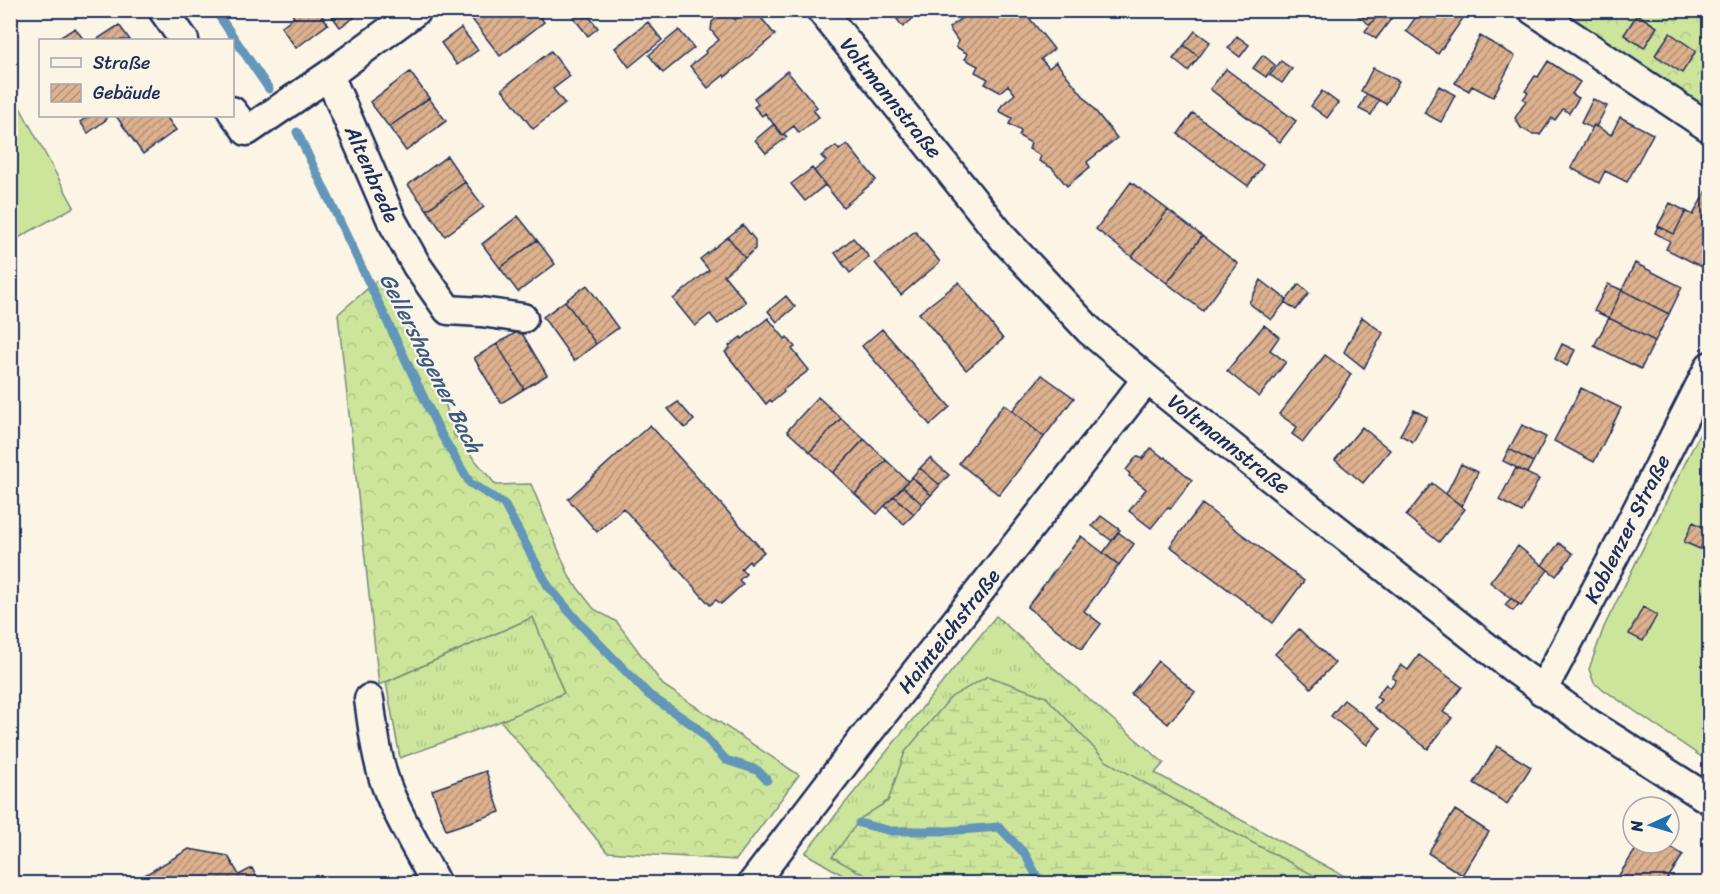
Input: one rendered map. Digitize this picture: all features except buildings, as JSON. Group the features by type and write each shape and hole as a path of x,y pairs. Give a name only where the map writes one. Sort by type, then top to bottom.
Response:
{"street":[{"path":"163,10 183,39"},
{"path":"234,114 247,131 329,75 417,10"},
{"name":"Voltmannstraße","path":"821,10 1004,239 1089,330 1147,379 1542,690 1590,724 1710,800"},
{"path":"1533,10 1710,128"},
{"name":"Altenbrede","path":"329,75 392,221 417,266 448,310 523,318"},
{"name":"Koblenzer Straße","path":"1542,690 1614,556 1710,366"},
{"name":"Hainteichstraße","path":"752,884 863,739 1147,379"},
{"path":"369,699 375,742 385,782 400,819 436,884"}],"green space":[{"path":"1559,11 1709,11 1709,109"},
{"path":"10,89 74,207 11,242 10,242"},
{"path":"379,279 437,374 454,435 496,485 531,484 570,578 594,609 617,622 663,685 799,775 736,860 607,852 501,721 564,693 533,617 379,685 338,314"},
{"path":"1709,415 1709,762 1594,683 1589,669 1604,627"},
{"path":"996,616 1164,763 1155,773 1357,883 856,883 805,853"},
{"path":"533,617 564,693 501,721 400,758 386,682"},
{"path":"988,676 1046,697 1106,761 1328,883 879,883 832,857 861,818 888,801 905,752 951,697"}],"waterway":[{"name":"Gellershagener Bach","path":"215,10 269,89"},
{"name":"Gellershagener Bach","path":"297,132 441,434 470,483 504,504 548,586 581,625 649,695 696,727 726,760 757,770 767,780"},
{"name":"Gellershagener Bach","path":"859,823 891,831 947,831 999,827 1025,854 1041,884"}]}
